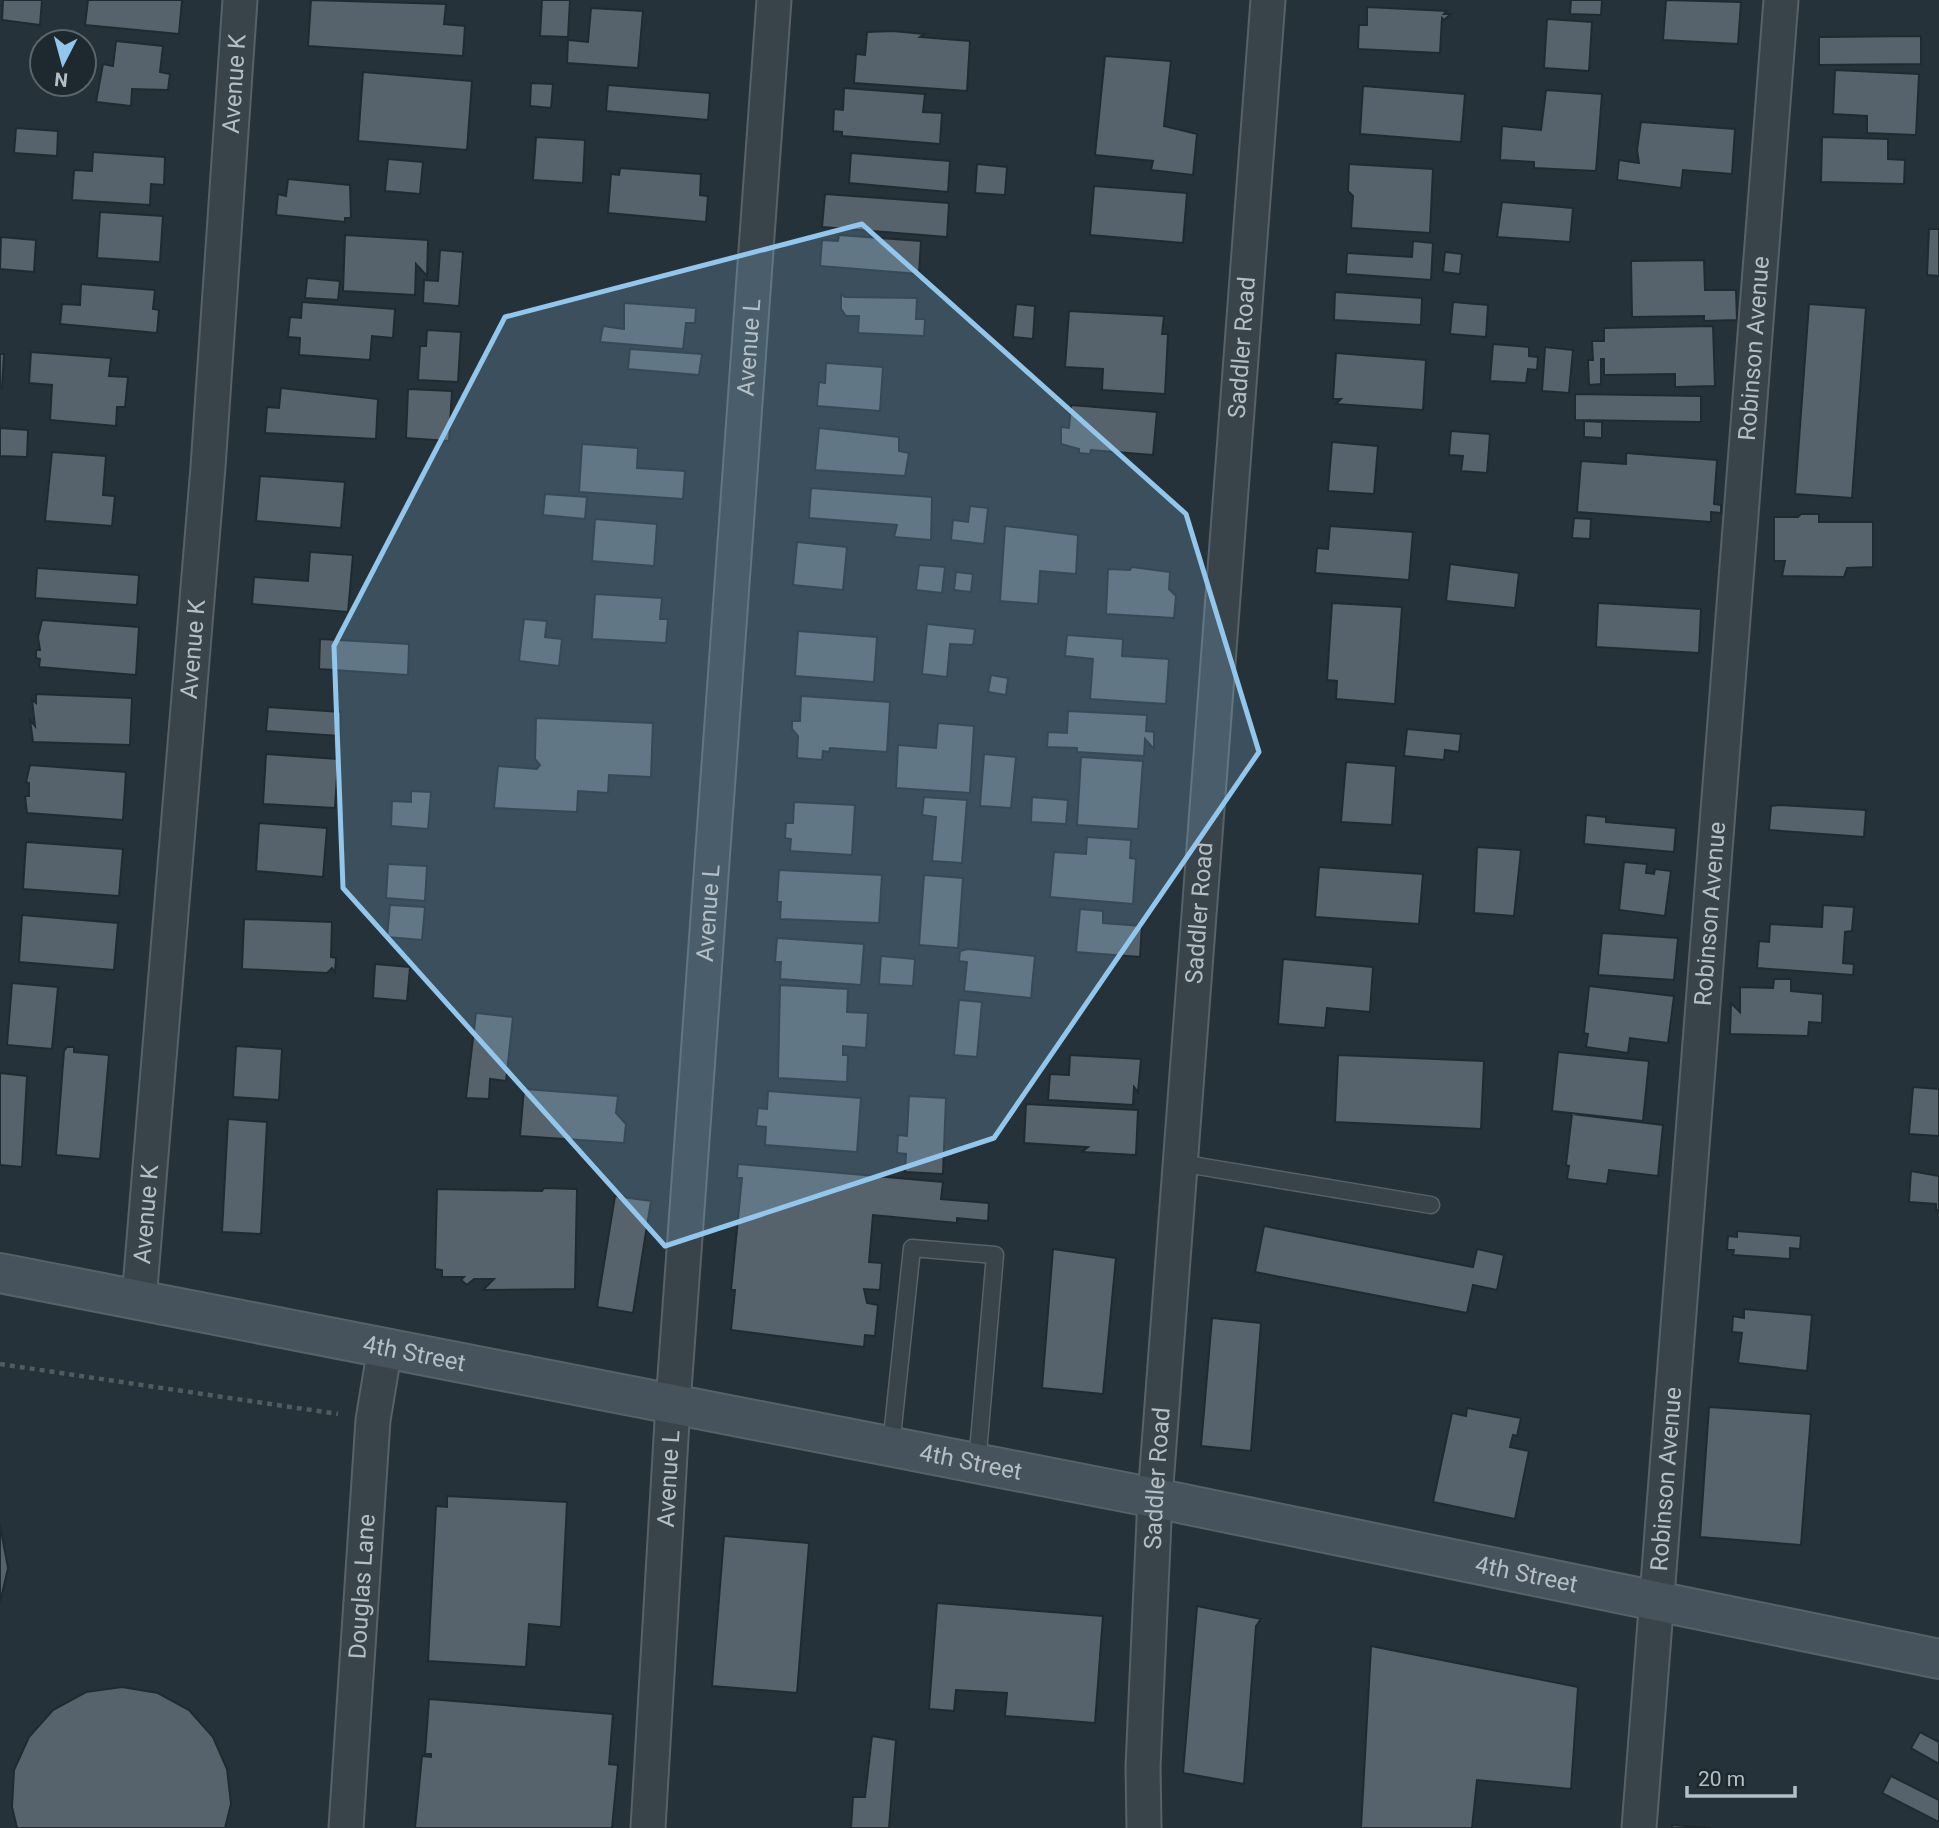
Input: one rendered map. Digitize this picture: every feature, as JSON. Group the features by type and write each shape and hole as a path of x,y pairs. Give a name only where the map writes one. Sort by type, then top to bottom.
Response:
{"main road":[{"name":"4th Street","path":"0,1273 1155,1498 1939,1659"}],"street":[{"name":"Avenue K","path":"139,1300 208,467 240,0"},
{"name":"Avenue L","path":"648,1828 673,1404 774,0"},
{"name":"Saddler Road","path":"1144,1828 1143,1767 1155,1498 1268,0"},
{"name":"Robinson Avenue","path":"1639,1828 1781,0"},
{"name":"Douglas Lane","path":"346,1828 373,1420 385,1348"}],"lane":[{"path":"1180,1163 1431,1205"},
{"path":"891,1446 912,1248 995,1255 977,1464"}],"path":[{"path":"0,1364 373,1420"}],"highlighted area":[{"path":"862,224 1186,514 1259,752 994,1138 665,1246 343,888 334,646 505,317"}],"building":[{"path":"3,0 42,0 40,25 2,20"},
{"path":"88,0 182,0 179,34 85,25"},
{"path":"311,0 446,4 444,24 465,26 463,56 308,46"},
{"path":"542,0 570,0 568,37 540,36"},
{"path":"1571,0 1602,0 1601,15 1570,14"},
{"path":"1666,0 1741,2 1738,44 1663,40"},
{"path":"1367,7 1447,11 1444,14 1451,14 1444,20 1442,18 1440,53 1358,49 1359,25 1367,25"},
{"path":"591,8 643,11 638,68 567,63 568,40 588,42"},
{"path":"1547,19 1592,22 1589,71 1544,68"},
{"path":"867,32 924,34 920,37 970,41 967,91 854,83 856,54 865,55"},
{"path":"1921,36 1921,64 1819,65 1819,37"},
{"path":"116,41 163,46 160,72 170,74 168,90 132,89 131,106 96,102 103,64 113,66"},
{"path":"1105,56 1171,61 1164,126 1197,134 1193,175 1151,170 1153,161 1095,155"},
{"path":"1835,70 1919,74 1916,135 1867,133 1867,116 1833,114"},
{"path":"363,72 472,81 467,150 358,141"},
{"path":"531,83 553,84 551,108 530,106"},
{"path":"608,85 710,93 708,120 606,111"},
{"path":"1363,86 1465,94 1461,142 1360,134"},
{"path":"844,88 925,94 923,112 942,113 940,144 842,136 842,132 833,131 834,109 843,110"},
{"path":"1546,90 1602,94 1596,171 1534,168 1534,162 1500,160 1502,126 1541,130"},
{"path":"1641,122 1735,129 1732,174 1683,170 1681,188 1617,180 1619,160 1639,163 1637,150"},
{"path":"16,128 58,131 57,156 14,153"},
{"path":"536,137 585,140 583,183 533,180"},
{"path":"1822,137 1888,139 1888,159 1905,160 1904,184 1821,182"},
{"path":"93,152 165,157 164,185 151,184 150,205 72,200 74,170 92,171"},
{"path":"851,153 950,161 948,192 849,183"},
{"path":"388,159 423,162 420,194 385,191"},
{"path":"977,164 1007,167 1005,195 975,193"},
{"path":"1349,164 1433,169 1430,233 1351,228 1353,196 1348,191"},
{"path":"620,168 701,174 700,195 708,196 706,222 608,213 611,174 619,175"},
{"path":"288,179 350,185 351,218 345,218 345,222 276,215 278,194 286,196"},
{"path":"1094,186 1187,193 1183,243 1090,235"},
{"path":"825,194 949,203 947,237 822,227"},
{"path":"1502,202 1573,208 1570,242 1497,237"},
{"path":"100,212 163,216 160,262 97,258"},
{"path":"1929,229 1939,229 1939,276 1927,275"},
{"path":"345,235 428,240 427,276 416,264 415,295 343,291"},
{"path":"839,235 921,241 919,274 820,266 822,240 838,241"},
{"path":"1,237 36,240 34,272 0,269"},
{"path":"1413,241 1433,243 1431,280 1346,274 1347,253 1412,257"},
{"path":"440,250 463,252 459,306 423,303 424,280 438,281"},
{"path":"1445,252 1462,254 1460,274 1443,272"},
{"path":"1704,260 1705,290 1736,290 1737,320 1704,321 1704,316 1632,317 1631,261"},
{"path":"307,278 340,281 338,300 305,298"},
{"path":"81,284 155,290 153,309 159,310 157,333 60,324 62,304 80,305"},
{"path":"1335,292 1422,298 1421,325 1334,320"},
{"path":"841,294 845,297 917,298 916,319 925,319 924,336 858,333 859,316 846,316 841,309"},
{"path":"302,302 395,309 393,338 372,336 370,360 299,355 300,338 288,337 290,317 301,318"},
{"path":"1453,302 1488,305 1486,337 1450,334"},
{"path":"624,303 696,308 695,323 686,323 683,349 600,342 603,326 624,329"},
{"path":"1016,304 1035,306 1033,339 1013,337"},
{"path":"1809,304 1866,308 1852,498 1795,494"},
{"path":"1069,311 1164,316 1162,334 1168,334 1165,394 1102,390 1103,369 1065,367"},
{"path":"1713,326 1715,386 1675,387 1675,374 1604,375 1604,359 1601,359 1601,384 1589,385 1588,360 1593,360 1592,341 1604,341 1604,328"},
{"path":"427,330 461,332 458,382 418,380 420,346 426,346"},
{"path":"1493,344 1529,347 1529,356 1538,357 1537,370 1528,369 1526,383 1490,381"},
{"path":"1545,347 1573,350 1569,393 1542,391"},
{"path":"630,349 702,354 699,375 628,369"},
{"path":"31,352 111,358 109,376 128,377 125,407 117,407 116,426 50,420 52,385 29,383"},
{"path":"1336,353 1426,360 1423,410 1336,404 1341,399 1333,399"},
{"path":"0,354 4,354 2,388 0,387"},
{"path":"826,363 883,367 880,411 817,406 819,382 825,383"},
{"path":"281,388 378,399 376,439 265,433 267,407 279,408"},
{"path":"408,389 452,391 449,441 406,438"},
{"path":"1575,394 1701,396 1701,422 1575,420"},
{"path":"1071,405 1157,412 1153,455 1091,450 1090,454 1079,453 1079,449 1061,444 1061,427 1069,428"},
{"path":"1584,421 1602,422 1602,438 1584,437"},
{"path":"0,428 28,430 27,457 0,456"},
{"path":"819,428 899,437 899,451 909,453 905,476 815,470"},
{"path":"1451,431 1490,434 1487,473 1461,471 1463,456 1449,455"},
{"path":"1332,442 1378,446 1374,494 1328,491"},
{"path":"582,444 638,448 637,468 685,471 683,499 579,492"},
{"path":"52,452 106,456 103,495 115,496 112,526 45,521"},
{"path":"1626,453 1717,460 1714,504 1721,505 1721,513 1711,512 1711,522 1577,512 1581,461 1626,464"},
{"path":"260,476 345,482 341,528 256,521"},
{"path":"811,488 932,497 931,540 894,537 897,525 809,518"},
{"path":"545,494 587,497 585,519 543,515"},
{"path":"970,506 988,508 984,544 951,540 953,520 968,522"},
{"path":"1801,514 1819,514 1819,522 1873,522 1873,567 1847,568 1844,577 1782,576 1785,561 1774,561 1774,517 1798,517"},
{"path":"1574,518 1591,519 1590,539 1572,538"},
{"path":"595,519 657,524 654,566 592,561"},
{"path":"1005,526 1078,535 1076,574 1040,571 1038,604 1000,601"},
{"path":"1330,526 1413,532 1409,580 1315,573 1317,548 1328,549"},
{"path":"797,542 847,547 843,590 793,585"},
{"path":"310,552 353,555 348,612 252,604 254,577 308,581"},
{"path":"1450,564 1519,573 1515,608 1446,601"},
{"path":"919,565 945,567 942,593 916,590"},
{"path":"1132,567 1170,572 1169,589 1176,596 1174,618 1106,614 1108,569 1130,570"},
{"path":"37,568 139,575 137,605 35,598"},
{"path":"956,572 973,574 971,592 954,590"},
{"path":"595,594 662,598 660,619 668,619 666,643 592,639"},
{"path":"1332,603 1402,607 1395,704 1336,699 1337,681 1327,680"},
{"path":"1598,603 1701,609 1699,653 1596,647"},
{"path":"524,619 547,621 545,637 562,639 559,666 519,661"},
{"path":"42,620 139,627 136,675 39,667 40,659 36,658 36,650 40,650 38,637"},
{"path":"927,624 975,629 973,645 950,644 947,677 922,674"},
{"path":"798,631 877,637 874,682 795,676"},
{"path":"1067,635 1123,639 1122,656 1169,659 1166,704 1090,699 1093,659 1065,656"},
{"path":"320,639 409,644 408,675 319,669"},
{"path":"991,675 1008,678 1006,695 988,692"},
{"path":"36,694 132,698 130,745 33,742 30,720 35,726 32,700 36,703"},
{"path":"801,696 890,702 887,752 830,748 829,752 823,751 822,760 797,758 798,736 792,729 792,721 800,721"},
{"path":"268,707 341,712 340,736 266,731"},
{"path":"1068,711 1147,715 1146,731 1154,732 1154,749 1145,739 1144,756 1077,752 1077,748 1047,747 1048,732 1067,733"},
{"path":"536,718 653,723 651,777 609,775 608,793 578,791 577,812 494,808 498,766 537,769 540,765 535,759"},
{"path":"938,723 974,726 970,793 896,788 898,745 936,748"},
{"path":"1407,729 1461,734 1459,752 1445,750 1444,760 1404,756"},
{"path":"266,754 338,759 335,808 263,804"},
{"path":"984,754 1016,757 1011,808 980,806"},
{"path":"1081,757 1143,761 1138,829 1077,825"},
{"path":"1346,762 1396,766 1392,825 1341,822"},
{"path":"30,765 126,772 123,820 27,813 25,796 29,796 29,783 26,782"},
{"path":"411,791 431,792 428,829 391,826 392,801 411,802"},
{"path":"924,797 967,800 962,863 932,861 936,817 922,815"},
{"path":"1032,797 1068,800 1066,824 1031,822"},
{"path":"794,802 855,805 852,855 790,851 791,839 785,838 786,823 793,823"},
{"path":"1771,806 1866,810 1864,837 1769,830"},
{"path":"1586,815 1606,817 1606,822 1676,828 1674,852 1584,844"},
{"path":"259,823 327,828 323,877 256,871"},
{"path":"1087,837 1131,840 1130,858 1136,859 1133,904 1050,897 1054,852 1086,854"},
{"path":"26,842 123,849 119,896 23,889"},
{"path":"1477,847 1521,850 1514,916 1474,913"},
{"path":"1624,862 1647,864 1646,873 1654,874 1655,869 1671,871 1665,916 1619,910"},
{"path":"388,864 427,866 425,901 386,898"},
{"path":"1319,867 1423,874 1419,924 1315,917"},
{"path":"779,870 882,875 879,923 780,919 781,902 777,902"},
{"path":"924,875 963,878 958,948 919,945"},
{"path":"390,905 425,907 422,940 387,937"},
{"path":"1823,905 1854,907 1852,931 1845,932 1843,963 1854,964 1853,975 1757,968 1759,941 1769,942 1770,924 1822,927"},
{"path":"1080,909 1103,911 1103,923 1142,926 1140,957 1076,952"},
{"path":"22,915 118,923 114,970 19,962"},
{"path":"244,919 332,922 331,957 336,958 335,972 332,968 327,973 242,969"},
{"path":"1602,933 1678,938 1674,980 1598,975"},
{"path":"777,938 864,944 861,985 780,979 781,962 775,962"},
{"path":"968,949 1035,956 1031,998 964,991 967,962 959,961 960,951"},
{"path":"881,956 915,959 913,986 879,984"},
{"path":"1283,959 1373,967 1370,1012 1327,1008 1325,1028 1278,1024"},
{"path":"375,964 410,967 407,1001 373,998"},
{"path":"1774,979 1791,979 1791,991 1823,994 1822,1023 1809,1022 1808,1036 1730,1034 1731,1003 1740,1012 1740,987 1773,988"},
{"path":"12,983 58,987 52,1049 7,1045"},
{"path":"780,985 848,989 847,1012 868,1013 866,1048 843,1046 843,1055 848,1055 847,1082 778,1078"},
{"path":"1589,986 1674,996 1668,1043 1630,1038 1628,1053 1586,1047 1588,1034 1584,1033"},
{"path":"959,1000 982,1002 977,1057 954,1055"},
{"path":"476,1013 513,1017 506,1081 490,1079 489,1099 466,1098"},
{"path":"236,1046 282,1049 279,1100 233,1097"},
{"path":"67,1047 74,1047 74,1052 109,1055 100,1159 56,1155 64,1051"},
{"path":"1558,1052 1649,1061 1643,1121 1552,1111"},
{"path":"1070,1055 1141,1059 1138,1092 1134,1087 1133,1105 1048,1100 1050,1074 1069,1075"},
{"path":"1338,1055 1484,1061 1481,1129 1335,1122"},
{"path":"0,1073 27,1076 22,1167 0,1165"},
{"path":"1913,1087 1939,1089 1939,1136 1909,1134"},
{"path":"524,1089 618,1096 616,1113 626,1124 624,1143 520,1136"},
{"path":"768,1091 861,1098 857,1152 765,1145 766,1127 756,1126 758,1108 767,1109"},
{"path":"909,1096 946,1098 943,1174 905,1172 906,1154 897,1153 898,1135 907,1136"},
{"path":"1026,1104 1138,1110 1136,1155 1082,1152 1088,1147 1024,1143"},
{"path":"1572,1114 1663,1125 1658,1176 1609,1170 1607,1184 1567,1179"},
{"path":"228,1119 267,1122 261,1234 222,1232"},
{"path":"738,1164 943,1182 941,1199 989,1203 988,1221 957,1218 957,1223 873,1215 869,1262 882,1263 880,1290 864,1289 867,1303 878,1305 875,1336 865,1335 864,1347 731,1330 735,1290 731,1290 742,1178 737,1178"},
{"path":"1911,1171 1939,1176 1939,1210 1936,1210 1936,1204 1909,1202"},
{"path":"544,1188 577,1189 575,1289 483,1290 494,1279 474,1279 467,1285 461,1280 464,1277 442,1277 442,1270 435,1269 437,1189 542,1191"},
{"path":"615,1196 651,1201 633,1313 597,1307"},
{"path":"1264,1226 1473,1267 1477,1249 1504,1255 1497,1290 1473,1285 1467,1313 1255,1272"},
{"path":"1737,1231 1801,1236 1800,1249 1790,1248 1790,1259 1733,1255 1734,1250 1727,1250 1728,1236 1737,1237"},
{"path":"1053,1249 1116,1258 1103,1394 1042,1388"},
{"path":"1744,1309 1812,1315 1807,1371 1738,1363 1742,1333 1732,1332 1733,1316 1744,1318"},
{"path":"1212,1318 1261,1323 1251,1451 1201,1446"},
{"path":"1709,1407 1811,1414 1801,1545 1700,1537"},
{"path":"1467,1408 1521,1418 1517,1436 1513,1435 1510,1447 1529,1451 1515,1519 1433,1502 1452,1413 1466,1416"},
{"path":"447,1496 567,1502 561,1627 529,1624 526,1667 428,1661 436,1506 447,1507"},
{"path":"0,1525 8,1568 0,1603"},
{"path":"724,1536 809,1543 797,1693 712,1686"},
{"path":"937,1603 1103,1616 1095,1723 1005,1716 1007,1693 956,1690 954,1711 929,1709"},
{"path":"1197,1606 1261,1619 1256,1626 1244,1784 1183,1773"},
{"path":"1371,1646 1578,1687 1571,1789 1477,1780 1472,1828 1361,1828"},
{"path":"122,1687 158,1693 189,1710 213,1737 227,1769 231,1804 225,1828 17,1828 12,1807 14,1770 29,1737 53,1710 86,1692"},
{"path":"429,1699 613,1714 609,1764 618,1765 612,1828 415,1828 422,1756 431,1757 431,1754 425,1754"},
{"path":"1920,1732 1939,1742 1939,1764 1911,1748"},
{"path":"872,1736 896,1740 889,1828 851,1828 853,1797 865,1797"},
{"path":"1891,1776 1939,1800 1939,1822 1882,1793"},
{"path":"1672,1825 1711,1828 1672,1828"}]}
